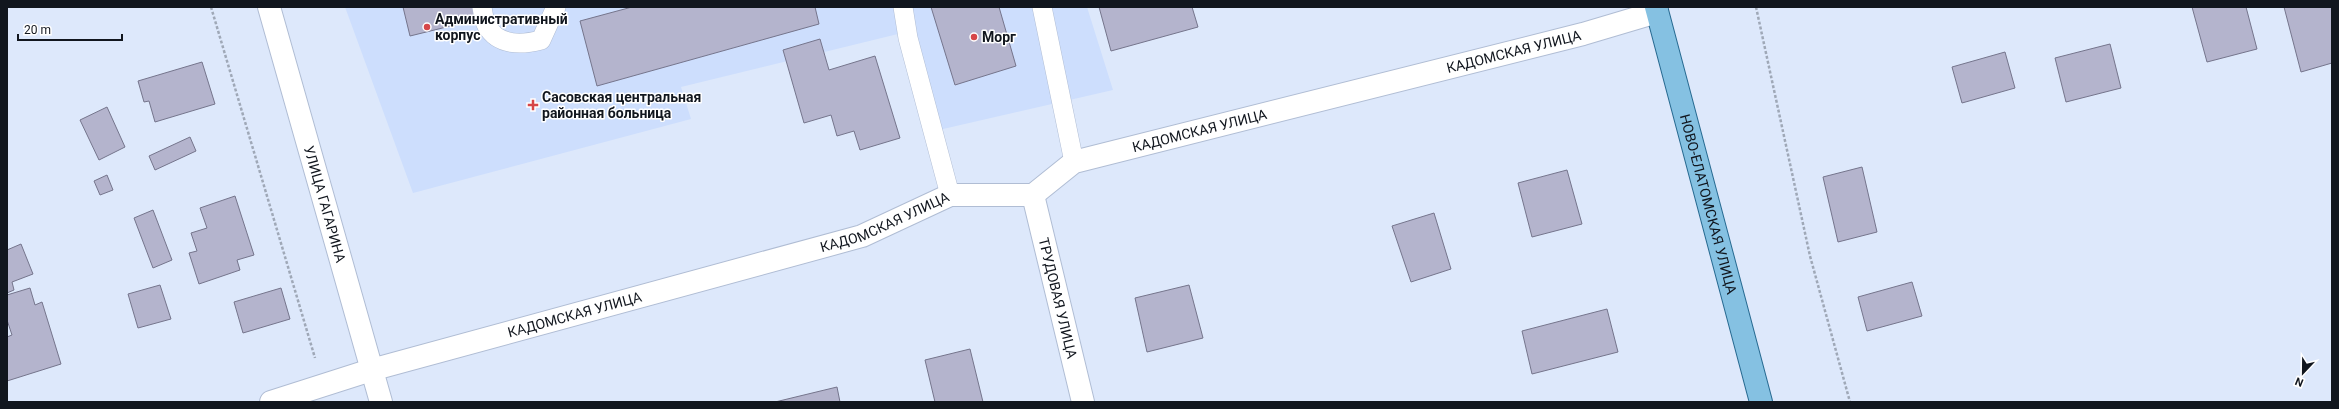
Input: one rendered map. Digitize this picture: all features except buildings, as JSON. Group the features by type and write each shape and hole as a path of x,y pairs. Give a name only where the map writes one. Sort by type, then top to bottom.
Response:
{"main road":[{"name":"НОВО-ЕЛАТОМСКАЯ УЛИЦА","path":"1656,9 1761,402"}],"street":[{"name":"УЛИЦА ГАГАРИНА","path":"269,7 381,402"},
{"name":"КАДОМСКАЯ УЛИЦА","path":"271,402 371,370 862,236 950,195 1033,195 1074,162 1583,34 1656,9"},
{"name":"ТРУДОВАЯ УЛИЦА","path":"1033,195 1083,402"}],"lane":[{"path":"482,7 486,26 501,40 524,45 541,40 556,7"},
{"path":"903,7 908,38 950,195"},
{"path":"1042,7 1074,162"}],"path":[{"path":"211,7 323,385"},
{"path":"1756,7 1810,256 1850,402"}],"shaded area":[{"name":"Сасовская центральная районная больница","path":"345,7 1087,7 1113,90 930,132 902,33 681,87 691,119 413,193"}],"place":[{"name":"Административный корпус","path":"427,27"},
{"name":"Морг","path":"974,37"},
{"name":"Сасовская центральная районная больница","path":"533,105"}]}
